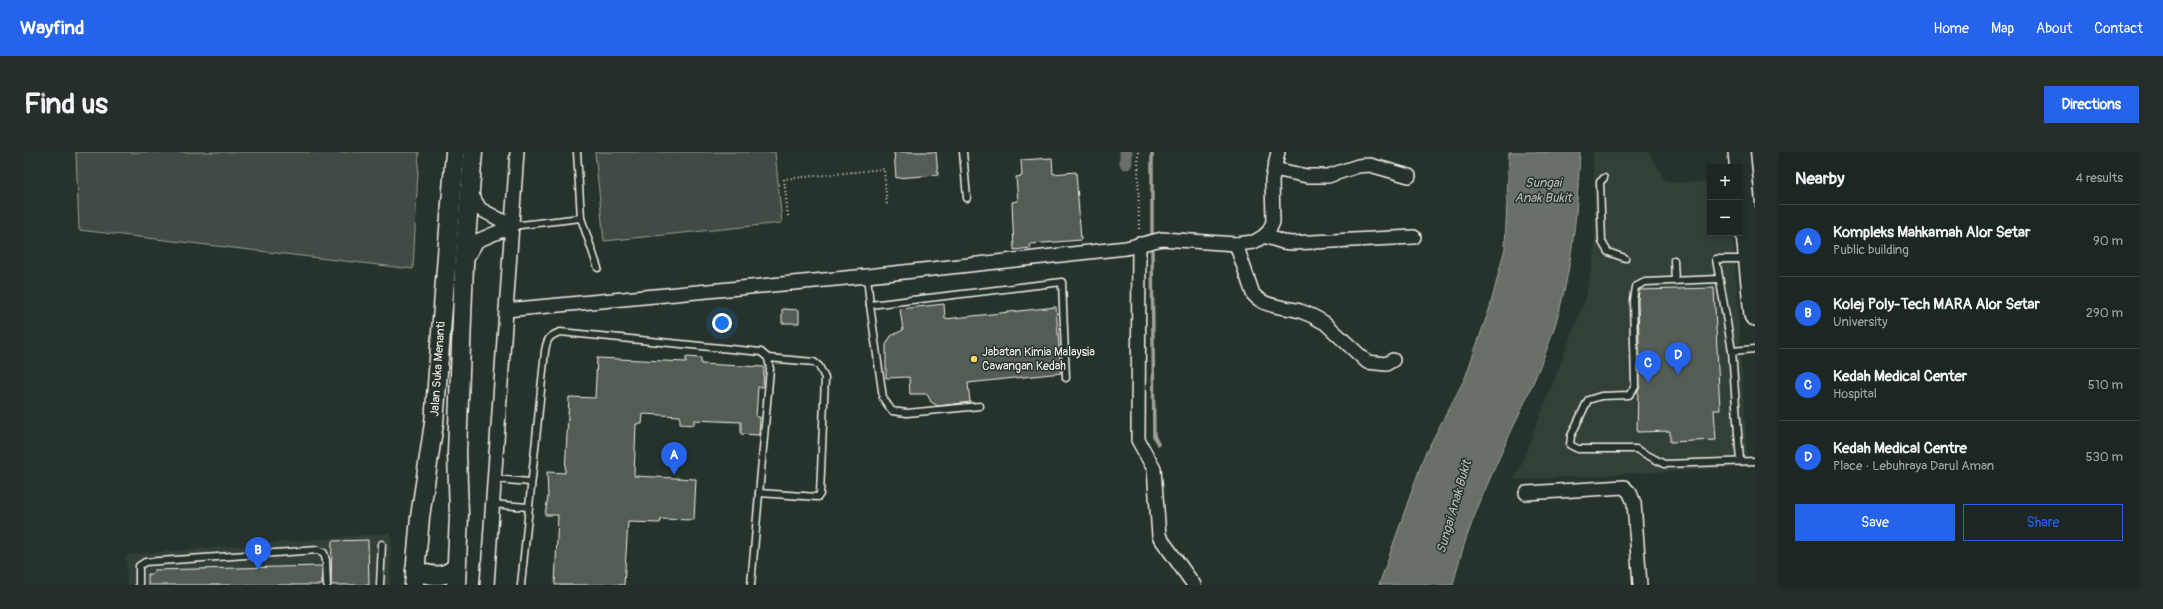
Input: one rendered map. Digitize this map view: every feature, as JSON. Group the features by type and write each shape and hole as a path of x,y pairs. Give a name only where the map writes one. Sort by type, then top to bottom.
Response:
{"highway":[{"path":"1738,152 1755,315"}],"main road":[{"name":"Jalan Suka Menanti","path":"415,578 420,518 434,424 454,152"},
{"name":"Jalan Suka Menanti","path":"456,576 459,516 457,453 464,265 473,152"},
{"path":"415,578 446,574 456,576"}],"street":[{"path":"487,585 517,152"},
{"path":"506,310 867,276 1126,248 1162,239 1236,244 1254,242 1269,231 1273,222 1271,191 1278,152"},
{"path":"1274,169 1307,176 1328,176 1358,166 1370,165 1409,176"},
{"path":"470,190 474,202 480,209 512,226"},
{"path":"464,265 469,251 477,241 512,226"},
{"path":"1264,236 1283,242 1292,243 1414,237"},
{"path":"1140,244 1138,440 1154,469 1159,536 1194,585"},
{"path":"1236,244 1253,294 1259,300 1267,304 1299,311 1326,323 1367,362 1386,364 1393,360"},
{"path":"1526,493 1624,487 1630,492 1634,503 1640,585"}],"lane":[{"path":"577,152 581,218 598,268"},
{"path":"963,152 967,198"},
{"path":"1604,178 1600,182 1602,242 1608,252 1624,258"},
{"path":"512,226 581,218"},
{"path":"1740,461 1732,351 1716,259 1750,259"},
{"path":"1674,260 1675,280"},
{"path":"867,276 883,398 892,411 907,413 980,406"},
{"path":"1719,279 1645,282 1635,287 1633,300 1635,387 1629,395 1601,396 1588,400 1571,436 1570,445 1578,449 1636,449 1664,464 1755,461"},
{"path":"870,305 1062,282 1066,378"},
{"path":"521,585 530,482 545,351 547,340 551,335 560,332 761,352 768,358 814,362 819,366 825,378 820,494 818,497 759,493"},
{"path":"1732,351 1755,349"},
{"path":"752,585 770,369 768,358"},
{"path":"494,479 530,482"},
{"path":"492,504 528,507"},
{"path":"380,585 382,544"},
{"path":"139,585 140,566 145,562 318,550 324,553 326,560 327,585"}],"path":[{"path":"1138,152 1140,244"},
{"path":"788,216 784,179 799,177 884,169 887,206"}],"shaded area":[{"path":"76,152 419,152 413,269 79,230"},
{"path":"595,152 775,152 782,223 604,241"},
{"path":"1593,152 1649,152 1666,182 1707,182 1707,236 1733,236 1748,467 1515,480 1585,300 1595,251"},
{"path":"391,533 390,585 127,585 126,555"}],"water":[{"name":"Sungai Anak Bukit","path":"1509,152 1580,152 1572,250 1556,323 1536,376 1483,494 1461,554 1453,585 1379,585 1424,456 1465,378 1490,307 1505,248"}],"building":[{"path":"894,152 936,152 938,175 896,178"},
{"path":"1052,158 1053,174 1076,172 1081,240 1030,244 1031,248 1014,250 1012,202 1018,201 1016,177 1022,176 1021,160"},
{"path":"1714,288 1720,410 1714,410 1716,440 1670,442 1670,431 1637,432 1638,391 1640,387 1639,290"},
{"name":"Jabatan Kimia Malaysia Cawangan Kedah","path":"944,304 945,319 1056,307 1061,373 968,383 970,402 938,406 931,402 927,394 910,394 909,377 886,378 886,345 891,336 903,330 900,309"},
{"path":"782,309 799,310 799,323 782,323"},
{"path":"686,357 701,358 701,364 764,367 763,387 758,387 756,417 760,417 759,435 741,434 741,422 694,420 694,425 680,424 680,416 643,414 642,424 636,424 634,476 696,479 694,520 661,519 660,523 628,522 624,585 555,585 558,515 545,515 548,497 547,472 565,473 569,397 595,398 597,358 686,362"},
{"path":"368,540 369,585 331,585 332,541"},
{"path":"322,566 322,585 148,585 148,574 154,574 154,570"}],"waterway":[{"path":"1126,152 1126,163"},
{"path":"1152,152 1152,233"},
{"path":"1152,249 1154,436 1158,444"}],"place":[{"name":"Jabatan Kimia Malaysia Cawangan Kedah","path":"974,359"},
{"name":"Kedah Medical Centre","path":"1678,375"},
{"name":"Kedah Medical Center","path":"1648,383"},
{"name":"Kompleks Mahkamah Alor Setar","path":"674,475"},
{"name":"Kolej Poly-Tech MARA Alor Setar","path":"258,570"}]}
